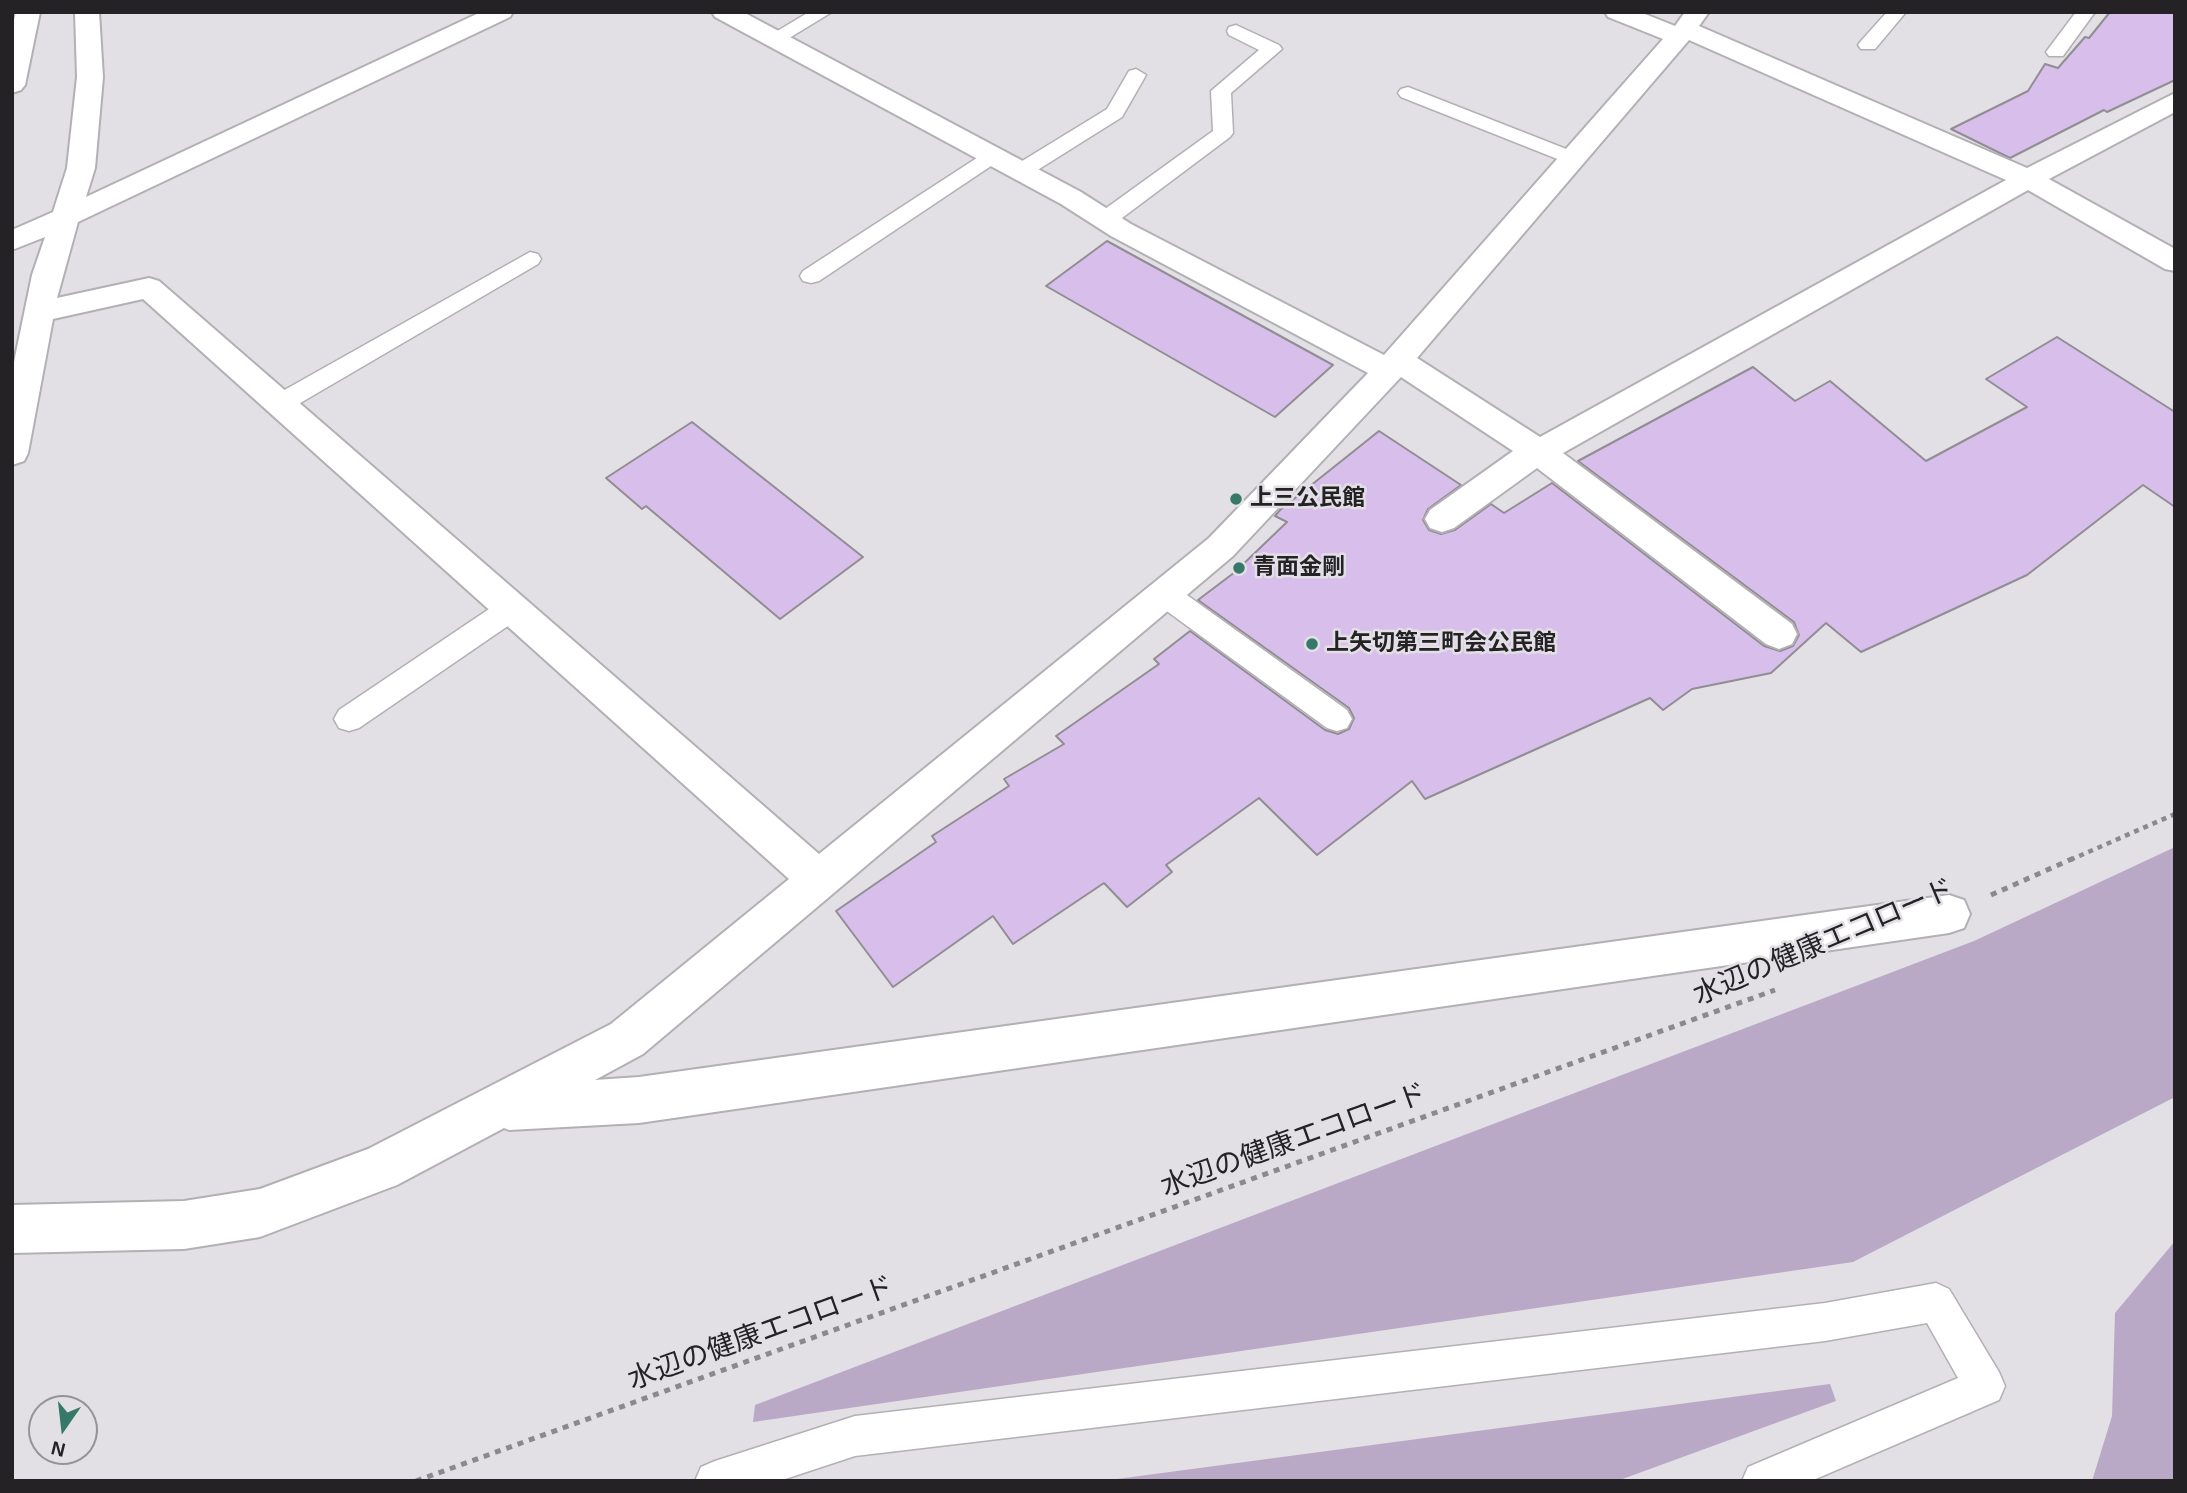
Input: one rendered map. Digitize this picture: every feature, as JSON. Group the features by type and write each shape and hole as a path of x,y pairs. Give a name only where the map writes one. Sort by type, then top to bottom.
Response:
{"main road":[{"path":"12,85 28,12"},
{"path":"12,453 47,275 81,168 90,77 87,12"},
{"path":"12,241 501,12"},
{"path":"724,12 1021,171 1121,230 1393,366 1539,452 1779,634"},
{"path":"1617,12 1687,26 2028,179 2175,262"},
{"path":"90,77 113,26"},
{"path":"12,1229 184,1225 260,1213 380,1168 627,1039 818,878 1221,547 1393,366 1687,26"},
{"path":"1442,519 1517,464 2028,179 2175,101"},
{"path":"41,312 149,288 818,878"},
{"path":"496,1107 639,1100 1949,914"}],"lane":[{"path":"774,39 823,12"},
{"path":"1868,46 1897,12"},
{"path":"2056,52 2086,12"},
{"path":"1106,219 1223,133 1221,91 1272,49 1236,31"},
{"path":"1021,171 1115,113 1123,93 1136,75"},
{"path":"1408,93 1572,158"},
{"path":"811,276 993,156"},
{"path":"281,403 530,259"},
{"path":"1163,593 1337,719"},
{"path":"349,719 511,608"},
{"path":"715,1481 855,1436 1811,1324 1936,1302 1985,1386 1762,1481"}],"path":[{"name":"水辺の健康エコロード","path":"1949,914 2175,814"},
{"name":"水辺の健康エコロード","path":"416,1481 1781,988"}],"shaded area":[{"path":"2175,847 2175,1097 1853,1262 753,1422 755,1405 1974,941"},
{"path":"2175,1241 2175,1481 2092,1481 2112,1416 2115,1313"},
{"path":"1830,1384 1836,1401 1617,1481 1102,1481"}],"building":[{"path":"2110,12 2175,12 2175,80 2107,112 2104,110 2010,158 1951,129 2028,91 2045,64 2058,68 2085,37 2089,38"},
{"path":"1107,241 1333,365 1275,417 1046,286"},
{"path":"2057,337 2175,412 2175,507 2143,485 2027,575 1861,652 1826,623 1771,673 1692,689 1663,710 1650,698 1425,799 1412,781 1317,855 1259,798 1166,865 1172,872 1127,907 1104,883 1013,944 993,916 893,987 836,911 936,842 932,836 1009,786 1004,779 1064,744 1056,736 1159,664 1154,659 1190,631 1325,730 1338,734 1349,729 1354,718 1349,708 1198,600 1235,572 1287,522 1275,516 1280,510 1379,431 1461,485 1428,509 1423,520 1429,530 1441,534 1455,530 1491,504 1504,513 1552,483 1764,646 1780,651 1793,646 1799,635 1794,622 1578,461 1753,367 1795,401 1830,381 1926,461 2027,407 1986,379"},
{"path":"692,422 863,557 780,619 646,506 642,509 606,478"}],"place":[{"name":"上三公民館","path":"1236,499"},
{"name":"青面金剛","path":"1239,568"},
{"name":"上矢切第三町会公民館","path":"1312,644"}]}
